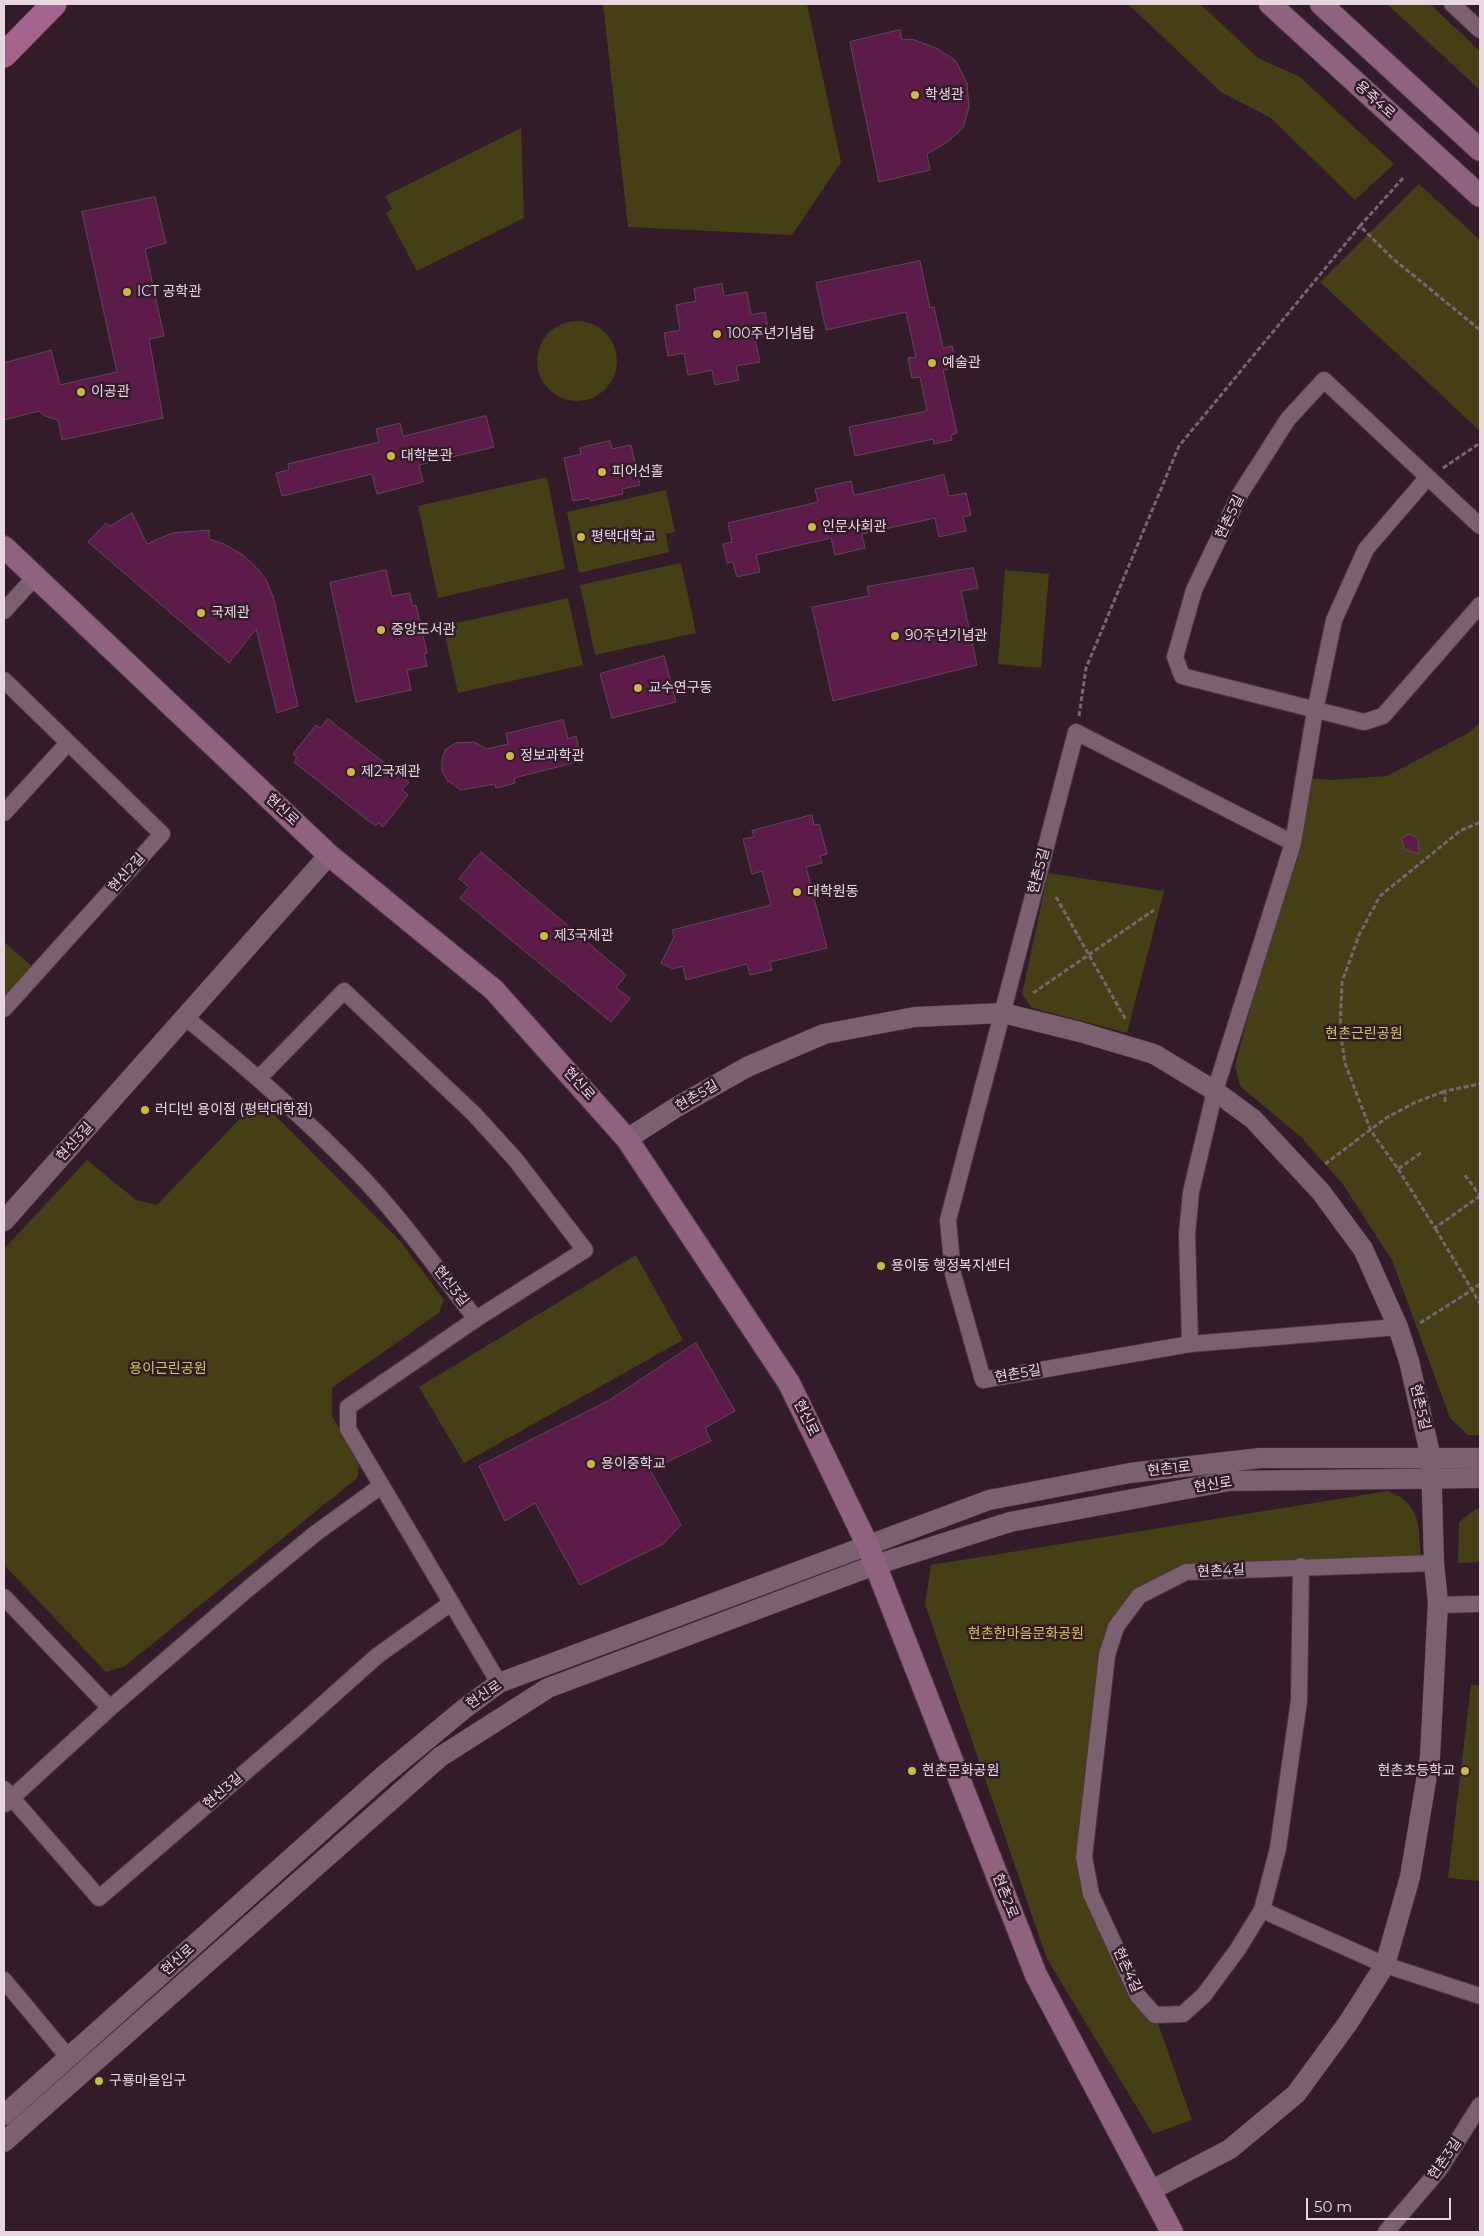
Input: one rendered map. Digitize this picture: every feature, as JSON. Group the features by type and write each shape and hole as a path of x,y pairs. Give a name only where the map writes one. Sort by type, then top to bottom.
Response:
{"main road":[{"path":"4,55 54,4"},
{"name":"용죽4로","path":"1270,4 1480,196"},
{"path":"1321,4 1480,150"},
{"name":"현신로","path":"4,547 34,578 329,855 494,990 628,1139 789,1383 872,1556"},
{"name":"현촌2로","path":"872,1556 1036,1975 1172,2232"}],"street":[{"path":"1452,4 1480,30"},
{"name":"현촌5길","path":"1480,526 1324,380 1288,419 1236,502 1194,590 1175,657 1182,676 1364,722 1383,716 1480,604"},
{"path":"1190,1344 1187,1234 1191,1192 1215,1090 1293,843 1315,711 1334,620 1366,549 1427,478"},
{"path":"4,611 34,578"},
{"name":"현신2길","path":"4,680 162,834 4,1009"},
{"path":"1076,732 1293,843"},
{"name":"현촌5길","path":"1076,732 948,1220 953,1274 983,1380 1190,1344 1398,1328"},
{"path":"4,813 68,742"},
{"name":"현신3길","path":"4,1221 329,855"},
{"path":"259,1078 344,991 474,1114 515,1159 585,1250 476,1319"},
{"name":"현촌5길","path":"628,1139 675,1108 747,1067 824,1034 915,1017 1003,1013 1080,1032 1154,1054 1215,1090 1253,1119 1321,1192 1363,1248 1398,1328 1409,1360 1431,1458"},
{"name":"현신3길","path":"186,1018 259,1078 357,1171 414,1238 476,1319 348,1408 348,1429 499,1683"},
{"name":"현촌1로","path":"872,1556 989,1500 1130,1473 1260,1458 1480,1458"},
{"path":"1150,2191 1230,2149 1296,2094 1348,2023 1385,1965 1410,1877 1430,1757 1438,1605 1434,1563 1431,1458"},
{"name":"현신로","path":"4,2115 383,1776 464,1709 499,1683 872,1556 1010,1522 1229,1481 1480,1478"},
{"name":"현신3길","path":"381,1486 316,1533 249,1588 6,1798 99,1898 377,1656 451,1603"},
{"name":"현신로","path":"4,2142 440,1757 548,1688 872,1556"},
{"name":"현촌4길","path":"1302,1566 1299,1700 1278,1848 1262,1910 1238,1949 1204,1995 1183,2014 1155,2015 1138,1996 1091,1894 1084,1857 1107,1655 1116,1627 1139,1596 1186,1572 1302,1566 1434,1563"},
{"path":"4,1597 110,1708"},
{"path":"1438,1605 1477,1604"},
{"path":"1262,1910 1385,1965 1480,1996"},
{"path":"4,1980 68,2058"},
{"name":"현촌3길","path":"1386,2232 1439,2170 1480,2105"}],"path":[{"path":"1076,732 1086,668 1179,446 1360,226 1403,178"},
{"path":"1360,226 1392,258 1480,330"},
{"path":"1427,478 1480,444"},
{"path":"1480,822 1460,831 1380,896 1359,935 1342,982 1340,1030 1345,1063 1371,1131 1436,1228 1480,1304"},
{"path":"1056,897 1126,1020"},
{"path":"1033,993 1154,910"},
{"path":"1325,1164 1386,1118 1414,1103 1445,1091 1480,1084"},
{"path":"1445,1091 1445,1102"},
{"path":"1398,1169 1421,1152"},
{"path":"1436,1228 1480,1196 1465,1175"},
{"path":"1420,1323 1480,1284"}],"green space":[{"path":"603,4 807,4 841,162 792,235 628,227"},
{"path":"1128,4 1200,4 1258,58 1300,77 1394,164 1355,200 1271,118 1221,92"},
{"path":"1387,4 1430,4 1480,51 1480,90"},
{"path":"521,128 524,218 417,271 386,213 392,209 385,196"},
{"path":"1419,184 1480,240 1480,431 1320,282"},
{"path":"577,321 592,324 605,333 614,346 617,361 614,376 605,389 592,398 577,401 562,398 549,389 540,376 537,361 540,346 549,333 562,324"},
{"path":"547,477 565,569 438,598 418,506"},
{"path":"666,490 675,532 666,534 669,552 579,573 567,512"},
{"path":"681,563 696,633 595,655 580,585"},
{"path":"1005,570 1049,574 1041,668 998,664"},
{"path":"568,598 583,665 458,693 443,626"},
{"name":"현촌근린공원","path":"1480,723 1480,1435 1468,1435 1450,1418 1392,1260 1342,1183 1302,1138 1240,1086 1235,1066 1310,778 1332,780 1387,776 1468,733"},
{"path":"1048,873 1164,891 1127,1033 1032,1008 1022,994"},
{"path":"4,942 34,968 4,1002"},
{"name":"용이근린공원","path":"259,1099 401,1242 444,1300 439,1313 332,1388 332,1416 360,1462 357,1478 125,1666 106,1672 4,1565 4,1249 87,1160 136,1200 157,1205"},
{"path":"636,1255 683,1340 464,1463 419,1387"},
{"name":"현촌한마음문화공원","path":"1388,1491 1400,1497 1413,1511 1419,1529 1421,1563 1186,1572 1139,1596 1118,1625 1084,1857 1091,1894 1155,2015 1192,2120 1153,2134 1047,1959 925,1604 931,1565"},
{"path":"1476,1509 1480,1509 1480,1562 1458,1563 1459,1522"},
{"path":"1471,1685 1480,1686 1480,1881 1448,1878"}],"building":[{"name":"학생관","path":"900,30 902,40 912,39 938,49 956,61 967,83 969,107 963,128 946,143 927,154 930,170 879,182 850,42"},
{"path":"155,197 166,243 145,249 164,336 149,339 163,418 62,440 58,420 45,416 39,411 4,420 4,363 51,350 60,385 117,372 82,212"},
{"name":"예술관","path":"920,261 930,308 934,307 943,348 952,346 957,367 943,370 957,433 951,435 952,440 934,444 933,439 855,456 849,427 927,411 920,377 912,378 908,358 916,357 906,312 826,330 816,283"},
{"name":"100주년기념탑","path":"722,284 724,296 747,292 751,315 765,312 769,335 755,338 760,362 736,366 739,380 715,385 712,370 688,375 684,353 668,356 664,333 680,330 676,305 696,301 694,289"},
{"name":"대학본관","path":"486,416 494,447 419,465 423,482 377,494 372,474 282,496 276,473 289,470 288,464 379,442 376,429 400,423 403,436"},
{"name":"피어선홀","path":"610,441 612,449 631,445 640,485 622,489 623,494 590,501 590,498 573,501 564,458 581,454 580,448"},
{"name":"인문사회관","path":"944,475 949,496 966,493 971,515 963,517 966,531 939,537 935,518 862,534 865,548 835,555 831,538 756,555 760,572 737,577 733,562 727,563 723,544 732,542 728,523 818,502 815,489 851,481 854,495"},
{"name":"국제관","path":"132,513 147,544 172,533 209,530 209,539 224,544 243,555 254,565 265,578 273,596 298,706 277,713 256,629 229,663 88,542 106,523 110,526"},
{"name":"90주년기념관","path":"973,568 978,588 961,591 977,665 833,701 812,607 869,596 867,587"},
{"name":"중앙도서관","path":"386,570 392,596 410,593 412,606 416,605 427,653 424,654 427,666 407,670 411,690 356,702 330,583"},
{"name":"교수연구동","path":"664,656 676,702 612,718 600,674"},
{"name":"제2국제관","path":"328,719 409,782 402,790 408,795 383,827 379,823 375,826 294,762 297,757 293,754 316,725 320,728"},
{"name":"정보과학관","path":"563,720 568,739 576,736 580,755 572,757 573,763 514,778 515,783 496,788 495,784 461,790 448,781 442,771 442,758 446,749 456,743 474,742 487,749 508,744 506,734"},
{"name":"대학원동","path":"812,815 814,825 819,824 827,854 820,856 822,863 806,867 827,948 770,962 772,970 750,975 747,964 686,980 683,966 673,969 661,963 674,937 672,930 771,905 762,871 752,874 743,839 754,837 752,831"},
{"path":"1409,834 1418,838 1419,854 1404,849 1402,839"},
{"name":"제3국제관","path":"481,852 626,975 616,988 630,998 611,1022 460,898 469,887 459,879"},
{"path":"696,1343 735,1411 705,1428 711,1441 650,1470 681,1525 663,1544 580,1585 535,1503 505,1521 479,1466 608,1401"}],"place":[{"name":"학생관","path":"915,95"},
{"name":"ICT 공학관","path":"127,292"},
{"name":"100주년기념탑","path":"717,334"},
{"name":"예술관","path":"932,363"},
{"name":"이공관","path":"81,392"},
{"name":"대학본관","path":"391,456"},
{"name":"피어선홀","path":"602,472"},
{"name":"인문사회관","path":"812,527"},
{"name":"평택대학교","path":"581,537"},
{"name":"국제관","path":"201,613"},
{"name":"중앙도서관","path":"381,630"},
{"name":"90주년기념관","path":"895,636"},
{"name":"교수연구동","path":"638,688"},
{"name":"정보과학관","path":"510,756"},
{"name":"제2국제관","path":"351,772"},
{"name":"대학원동","path":"797,892"},
{"name":"제3국제관","path":"544,936"},
{"name":"러디빈 용이점 (평택대학점)","path":"145,1110"},
{"name":"용이동 행정복지센터","path":"881,1266"},
{"name":"용이중학교","path":"591,1464"},
{"name":"현촌문화공원","path":"912,1771"},
{"name":"현촌초등학교","path":"1465,1771"},
{"name":"구룡마을입구","path":"99,2081"}]}
